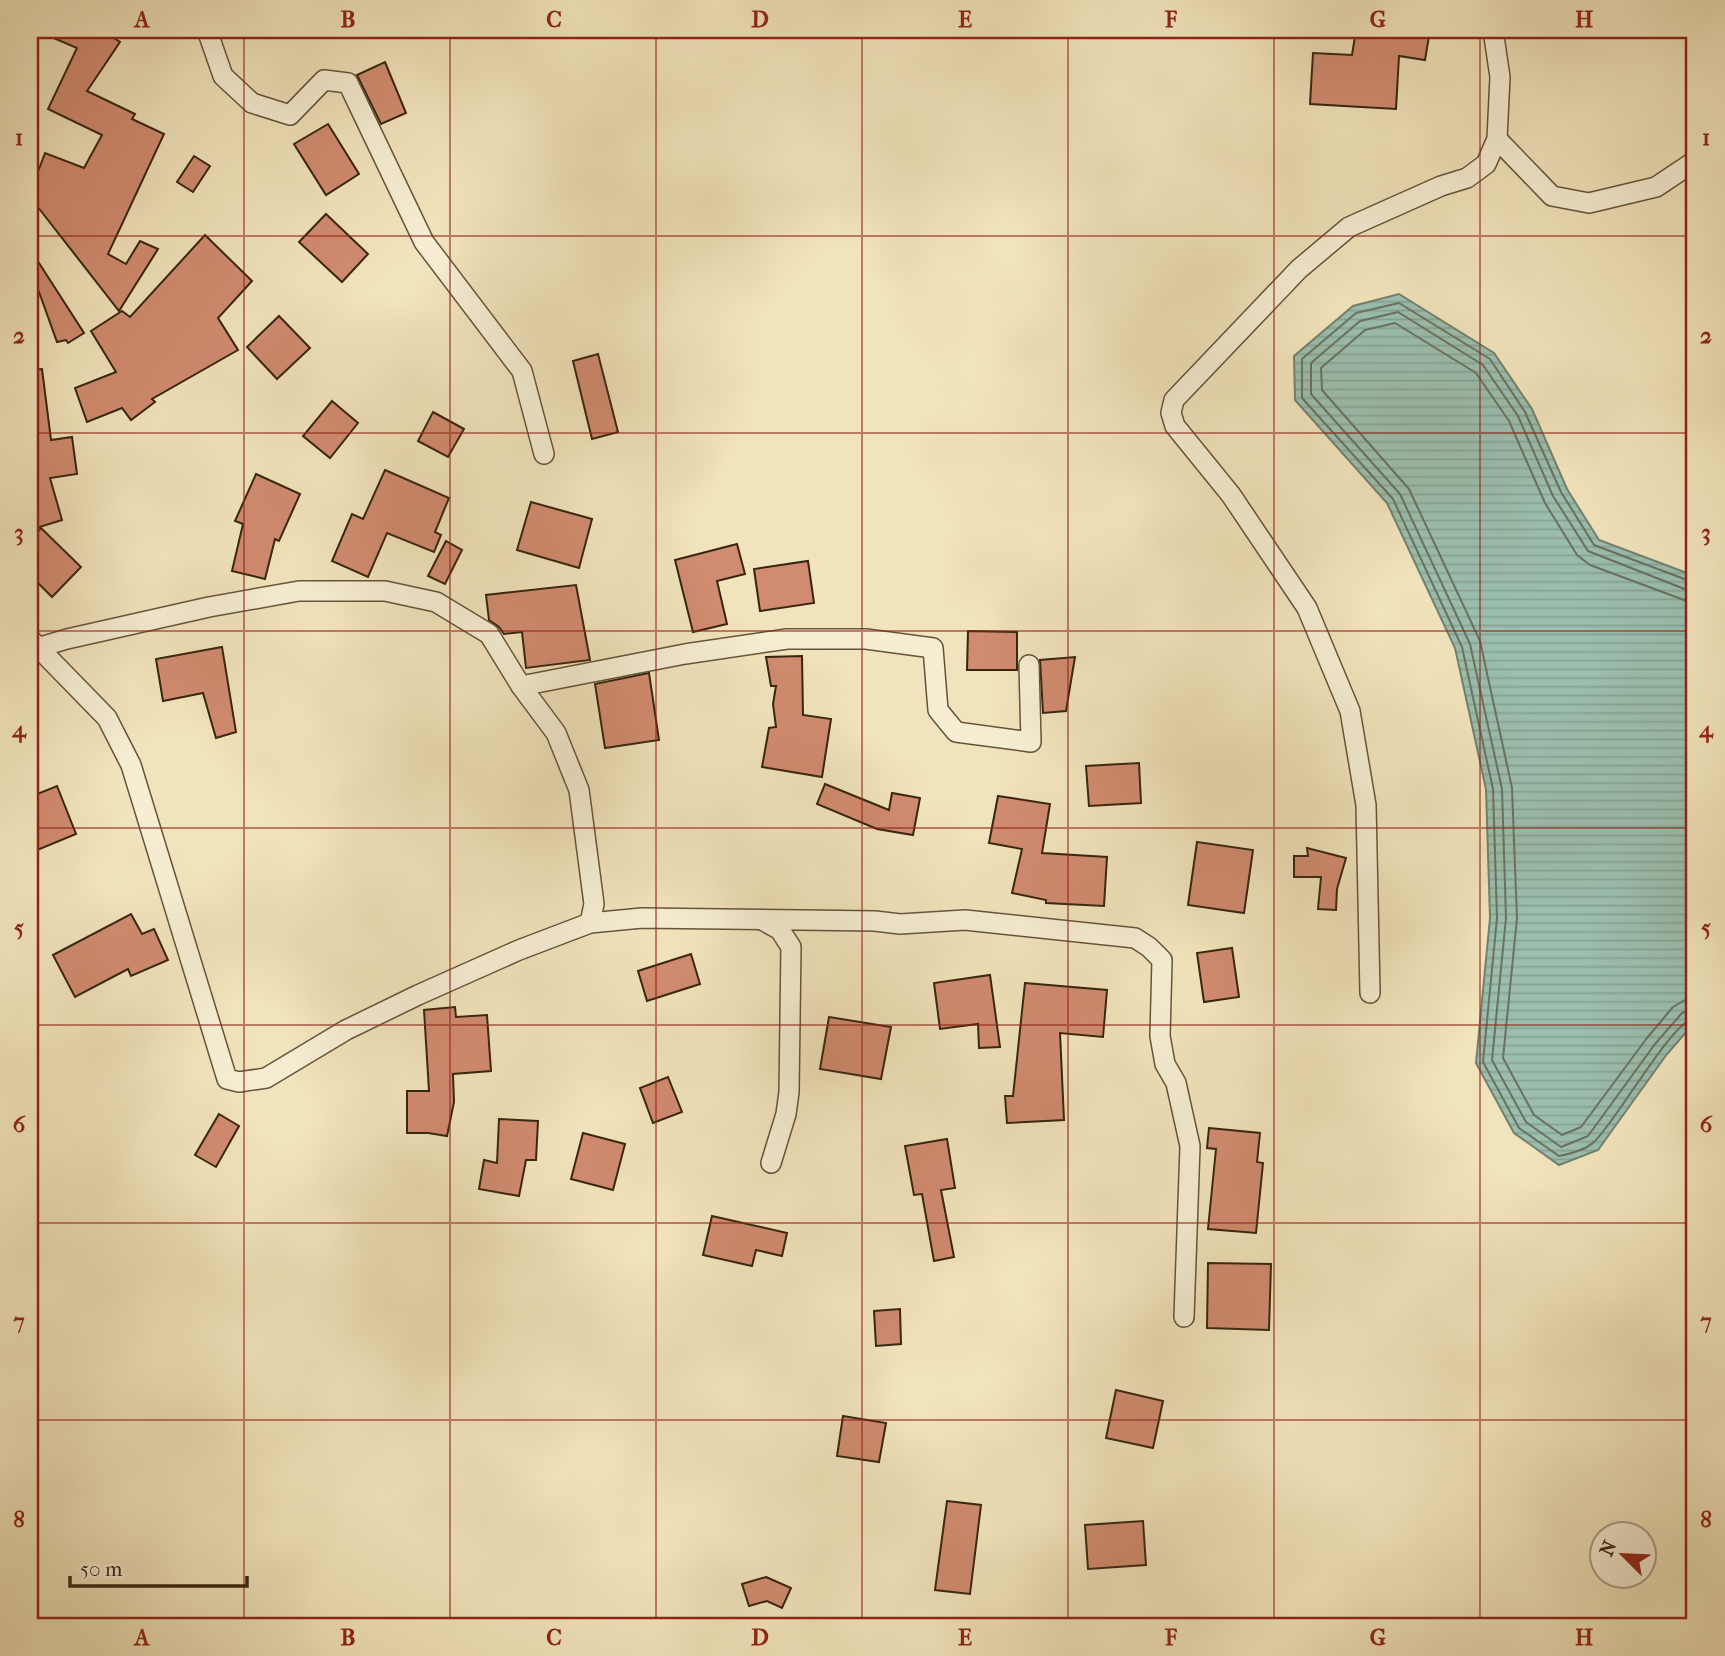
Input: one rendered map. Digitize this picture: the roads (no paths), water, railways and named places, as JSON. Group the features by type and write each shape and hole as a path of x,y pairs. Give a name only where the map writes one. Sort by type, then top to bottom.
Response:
{"street":[{"path":"206,30 223,76 252,103 290,115 324,80 348,83 424,242 522,370 544,454"},
{"path":"1370,993 1366,804 1350,711 1307,608 1231,495 1175,426 1171,413 1174,400 1299,269 1349,227 1441,186 1467,178 1486,164 1497,139 1500,77 1493,30"},
{"path":"1497,139 1552,196 1589,203 1656,187 1695,161"},
{"path":"33,643 299,591 385,591 436,602 489,634 521,686 556,733 579,790 594,904 590,923"},
{"path":"521,686 685,654 787,639 866,639 933,648 938,710 956,732 1031,742 1029,666"},
{"path":"33,643 107,718 131,765 227,1079 239,1082 266,1078 346,1030 418,995 519,950 590,923 642,918 875,920 901,924 965,920 1135,938 1162,960 1160,1036 1165,1064 1176,1083 1190,1146 1184,1317"},
{"path":"763,921 780,930 791,947 789,1091 786,1114 771,1163"}],"water":[{"path":"1399,294 1494,353 1532,409 1567,489 1599,540 1695,576 1695,1022 1667,1054 1598,1150 1559,1165 1514,1133 1476,1063 1490,918 1486,789 1455,648 1387,503 1295,400 1294,356 1353,306"}]}
